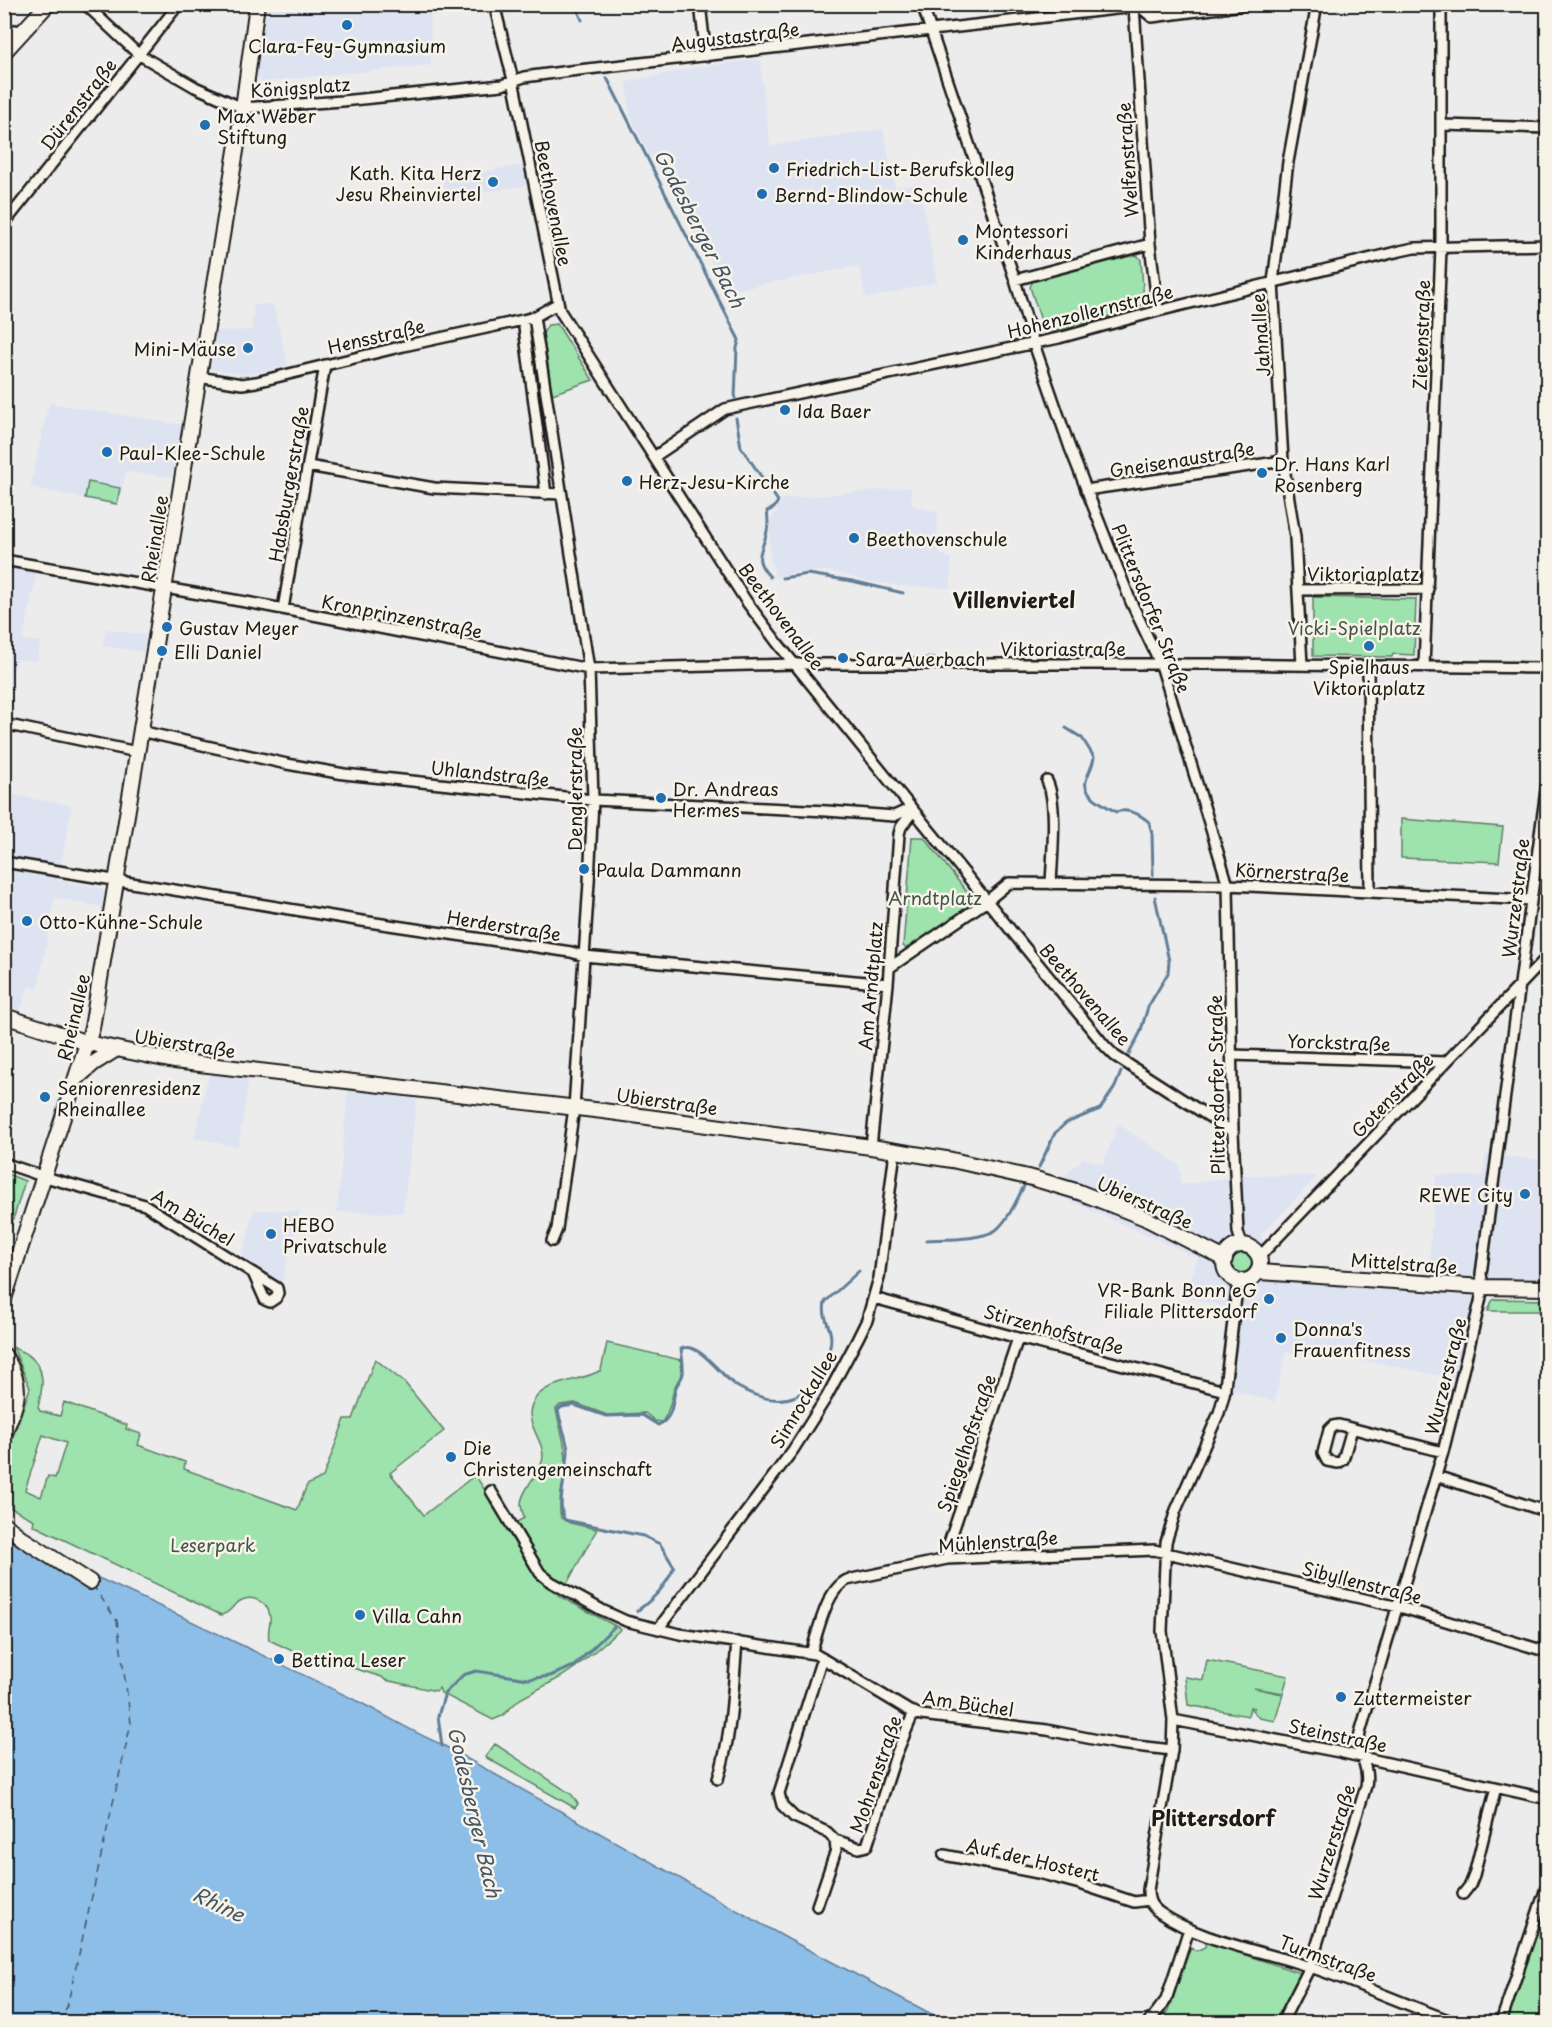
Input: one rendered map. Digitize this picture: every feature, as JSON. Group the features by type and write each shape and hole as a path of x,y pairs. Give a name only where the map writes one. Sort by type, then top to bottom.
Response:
{"main road":[{"path":"4,52 48,4"},
{"name":"Rheinallee","path":"4,1299 92,1028 243,108 257,4"},
{"name":"Ubierstraße","path":"4,1016 115,1050 197,1065 574,1108 871,1147 998,1169 1079,1192 1145,1218 1225,1259"},
{"name":"Rheinallee","path":"77,1078 94,1063 115,1050"},
{"path":"1242,1245 1253,1248 1259,1264 1250,1280 1233,1279 1225,1270 1225,1259 1231,1249 1242,1245"},
{"name":"Mittelstraße","path":"1259,1264 1483,1287 1548,1288"},
{"path":"4,1355 13,1370 18,1390 4,1434"},
{"path":"4,1524 23,1539 90,1582"}],"street":[{"name":"Königsplatz","path":"85,4 138,54 195,87 243,108 502,85 513,80"},
{"name":"Dürenstraße","path":"4,224 179,4"},
{"name":"Beethovenallee","path":"494,4 513,80 557,304 746,601 912,810 1110,1052 1233,1132"},
{"path":"700,4 706,56"},
{"name":"Plittersdorfer Straße","path":"922,4 1070,448 1131,602 1161,665 1228,885 1233,1132 1238,1232 1242,1245"},
{"name":"Augustastraße","path":"513,80 570,71 1139,6 1152,17 1250,4"},
{"name":"Jahnallee","path":"1302,665 1295,537 1283,461 1273,282 1288,162 1317,4"},
{"name":"Zietenstraße","path":"1424,667 1441,248 1441,4"},
{"name":"Welfenstraße","path":"1139,6 1150,244 1158,311"},
{"path":"4,29 24,31"},
{"path":"1442,125 1548,128"},
{"path":"1015,280 1150,244"},
{"name":"Hohenzollernstraße","path":"654,457 725,409 1034,344 1414,248 1548,245"},
{"name":"Hensstraße","path":"198,378 242,384 523,320 534,317 557,304"},
{"name":"Denglerstraße","path":"534,317 589,669 593,800 574,1108 557,1229 552,1241"},
{"path":"523,320 546,494"},
{"name":"Habsburgerstraße","path":"283,609 325,365"},
{"path":"534,412 548,409"},
{"name":"Gneisenaustraße","path":"1086,490 1283,461"},
{"path":"308,466 434,488 561,494"},
{"name":"Kronprinzenstraße","path":"4,560 283,609 589,669 795,664"},
{"name":"Viktoriaplatz","path":"1298,590 1428,589"},
{"name":"Viktoriastraße","path":"795,664 1548,668"},
{"path":"1368,667 1370,892"},
{"path":"4,724 137,752"},
{"name":"Uhlandstraße","path":"140,731 287,764 344,774 593,800 894,816 912,810"},
{"name":"Wurzerstraße","path":"1282,2022 1310,1967 1366,1786 1367,1774 1359,1741 1360,1733 1443,1452 1477,1316 1483,1287 1481,1274 1513,1022 1520,986 1548,775"},
{"path":"1047,781 1050,789 1053,834 1051,884"},
{"path":"894,816 901,828 912,810"},
{"name":"Am Arndtplatz","path":"871,1147 901,828"},
{"name":"Herderstraße","path":"4,862 571,952 584,956 888,984"},
{"name":"Körnerstraße","path":"987,902 1009,883 1228,885 1531,900"},
{"path":"889,968 987,902"},
{"name":"Gotenstraße","path":"1259,1264 1446,1062 1548,956"},
{"name":"Yorckstraße","path":"1231,1055 1446,1062"},
{"name":"Simrockallee","path":"658,1629 777,1471 814,1417 857,1340 874,1298 879,1278 896,1151"},
{"name":"Am Büchel","path":"4,1163 145,1205 253,1273"},
{"path":"1149,2022 1166,2000 1190,1929 1153,1907 1149,1900 1148,1890 1172,1750 1173,1720 1162,1631 1165,1552 1173,1518 1219,1413 1226,1391 1238,1281"},
{"name":"Stirzenhofstraße","path":"874,1298 1018,1338 1226,1391"},
{"name":"Spiegelhofstraße","path":"947,1559 948,1546 1018,1338"},
{"path":"1352,1429 1443,1452"},
{"path":"1436,1476 1548,1512"},
{"name":"Am Büchel","path":"491,1491 536,1568 545,1578 626,1621 658,1629 811,1653 914,1713 936,1718 1047,1730 1118,1744 1172,1750"},
{"name":"Mühlenstraße","path":"811,1653 829,1599 839,1584 852,1579 947,1559 1154,1550 1165,1552"},
{"name":"Sibyllenstraße","path":"1165,1552 1397,1606 1548,1652"},
{"path":"718,1779 722,1766 737,1642"},
{"path":"817,1906 836,1851 835,1840 827,1832 790,1815 782,1805 780,1797 784,1777 822,1658"},
{"name":"Mohrenstraße","path":"835,1840 859,1848 867,1846 896,1755 914,1713"},
{"name":"Steinstraße","path":"1173,1720 1363,1757 1548,1799"},
{"path":"1463,1894 1474,1875 1496,1787"},
{"name":"Auf der Hostert","path":"944,1855 1038,1873 1134,1902 1149,1900"},
{"path":"1501,2022 1548,1882"},
{"name":"Turmstraße","path":"1190,1929 1310,1967 1454,2022"}],"shaded area":[{"name":"Clara-Fey-Gymnasium","path":"421,4 430,6 431,65 262,82 256,76 267,5"},
{"name":"Friedrich-List-Berufskolleg","path":"760,59 770,146 883,129 895,187 919,184 937,282 866,299 859,266 728,291 648,152 630,116 627,82 696,67"},
{"path":"523,165 527,185 446,199 442,179"},
{"name":"Mini-Mäuse","path":"273,304 288,365 246,375 211,369 209,367 216,331 252,330 254,305"},
{"name":"Paul-Klee-Schule","path":"49,403 183,425 172,477 126,472 118,506 30,487"},
{"name":"Beethovenschule","path":"911,487 912,505 937,512 939,553 951,559 951,588 901,586 867,581 829,571 798,572 775,577 770,553 770,523 782,499"},
{"path":"5,560 38,567 23,640 41,642 37,661 17,659 5,710"},
{"path":"106,629 146,635 144,652 103,646"},
{"name":"Otto-Kühne-Schule","path":"4,793 72,806 58,880 102,888 105,893 103,907 55,896 38,988 29,986 20,1012 5,1007"},
{"path":"209,1074 249,1079 238,1147 194,1138"},
{"path":"348,1090 417,1098 403,1213 337,1212"},
{"path":"1118,1124 1180,1165 1181,1185 1244,1175 1317,1176 1261,1235 1271,1264 1430,1277 1430,1246 1436,1175 1483,1176 1486,1155 1547,1160 1546,1281 1479,1283 1459,1380 1379,1363 1286,1352 1275,1402 1221,1387 1226,1307 1184,1297 1198,1258 1057,1195 1064,1177 1083,1158 1103,1164"},
{"name":"HEBO Privatschule","path":"254,1210 300,1211 282,1282 242,1257"}],"green space":[{"path":"1134,255 1141,260 1144,301 1139,308 1049,333 1044,330 1030,287 1033,281"},
{"path":"557,324 593,380 552,394 543,333 548,325"},
{"path":"88,482 120,488 117,504 85,498"},
{"name":"Vicki-Spielplatz","path":"1313,597 1416,599 1414,655 1313,656"},
{"path":"1401,819 1503,827 1499,862 1401,858"},
{"name":"Arndtplatz","path":"912,837 924,837 973,903 970,908 907,949 903,946"},
{"path":"5,1173 25,1181 5,1246"},
{"path":"1242,1253 1250,1256 1253,1264 1250,1272 1242,1275 1234,1272 1231,1264 1234,1256"},
{"path":"1495,1299 1547,1300 1547,1311 1488,1311"},
{"path":"607,1343 681,1360 682,1375 662,1422 655,1421 645,1413 607,1415 575,1403 560,1405 556,1409 566,1454 560,1504 561,1518 570,1523 597,1529 564,1589 544,1574 515,1523 524,1518 522,1499 540,1467 543,1456 530,1413 533,1402 548,1388 601,1370"},
{"name":"Leserpark","path":"13,1347 33,1359 41,1371 42,1385 38,1407 40,1411 60,1416 64,1402 127,1425 126,1429 141,1434 138,1445 185,1462 184,1469 297,1510 307,1485 323,1477 345,1419 353,1419 375,1359 405,1383 444,1431 390,1473 424,1515 475,1475 538,1578 561,1597 621,1629 576,1667 520,1699 502,1716 493,1720 441,1693 439,1688 436,1691 385,1680 382,1677 336,1663 333,1665 301,1655 269,1640 270,1616 263,1603 254,1599 245,1599 221,1615 33,1525 34,1520 11,1508 5,1501 5,1460 30,1388","holes":["43,1435 66,1443 55,1478 48,1476 41,1497 25,1490"]},
{"path":"1207,1660 1288,1676 1283,1693 1254,1688 1283,1694 1275,1721 1259,1718 1251,1709 1255,1708 1250,1707 1248,1716 1188,1705 1185,1677 1203,1680"},
{"path":"495,1744 572,1795 578,1804 575,1808 485,1757"},
{"path":"1547,1893 1547,2022 1504,2022"},
{"path":"1206,1942 1303,1974 1279,2022 1157,2022 1168,2011 1191,1947 1196,1951 1205,1947"}],"water":[{"name":"Rhine","path":"5,1536 88,1585 94,1576 366,1705 441,1744 788,1939 947,2022 5,2022"}],"waterway":[{"name":"Godesberger Bach","path":"575,4 582,20"},
{"name":"Godesberger Bach","path":"607,78 739,340 735,398"},
{"name":"Godesberger Bach","path":"736,418 741,447 778,501 774,508 767,511 768,528 760,554 761,564 770,577"},
{"name":"Godesberger Bach","path":"782,578 808,574 903,593"},
{"name":"Godesberger Bach","path":"1066,728 1082,738 1094,757 1086,781 1091,795 1116,812 1134,813 1149,822 1152,833 1153,875"},
{"name":"Godesberger Bach","path":"1129,1054 1140,1033 1148,1007 1168,973 1169,961 1155,897"},
{"name":"Godesberger Bach","path":"1039,1167 1055,1133 1066,1123 1100,1109 1115,1087 1121,1072"},
{"name":"Godesberger Bach","path":"926,1240 982,1236 996,1230 1001,1226 1024,1186"},
{"name":"Godesberger Bach","path":"637,1611 659,1592 674,1567 660,1544 643,1536 565,1520 561,1506 568,1451 558,1410 574,1405 606,1416 642,1415 658,1425 667,1418 672,1409 676,1387 683,1374 681,1349 688,1347 703,1355 732,1383 754,1395 769,1399 795,1396 806,1390 815,1380 829,1351 831,1336 825,1315 825,1302 859,1271"},
{"name":"Godesberger Bach","path":"442,1746 438,1716 445,1693 463,1675 476,1671 528,1679 550,1676 574,1666 614,1627"}],"ferry route":[{"path":"58,2022 67,2007 131,1723 117,1621 94,1587"}],"place":[{"name":"Clara-Fey-Gymnasium","path":"347,25"},
{"name":"Max Weber Stiftung","path":"205,125"},
{"name":"Friedrich-List-Berufskolleg","path":"774,168"},
{"name":"Kath. Kita Herz Jesu Rheinviertel","path":"493,182"},
{"name":"Bernd-Blindow-Schule","path":"762,194"},
{"name":"Montessori Kinderhaus","path":"963,240"},
{"name":"Mini-Mäuse","path":"248,348"},
{"name":"Ida Baer","path":"785,410"},
{"name":"Paul-Klee-Schule","path":"107,452"},
{"name":"Dr. Hans Karl Rosenberg","path":"1262,473"},
{"name":"Herz-Jesu-Kirche","path":"627,481"},
{"name":"Beethovenschule","path":"854,538"},
{"name":"Gustav Meyer","path":"167,627"},
{"name":"Spielhaus Viktoriaplatz","path":"1369,646"},
{"name":"Elli Daniel","path":"162,651"},
{"name":"Sara Auerbach","path":"843,658"},
{"name":"Dr. Andreas Hermes","path":"661,798"},
{"name":"Paula Dammann","path":"584,869"},
{"name":"Otto-Kühne-Schule","path":"27,921"},
{"name":"Seniorenresidenz Rheinallee","path":"45,1097"},
{"name":"REWE City","path":"1525,1194"},
{"name":"HEBO Privatschule","path":"271,1234"},
{"name":"VR-Bank Bonn eG Filiale Plittersdorf","path":"1269,1299"},
{"name":"Donna's Frauenfitness","path":"1281,1338"},
{"name":"Die Christengemeinschaft","path":"451,1457"},
{"name":"Villa Cahn","path":"360,1615"},
{"name":"Bettina Leser","path":"279,1659"},
{"name":"Zuttermeister","path":"1341,1697"}],"district":[{"name":"Villenviertel","path":"1014,599"},
{"name":"Plittersdorf","path":"1213,1817"}]}
